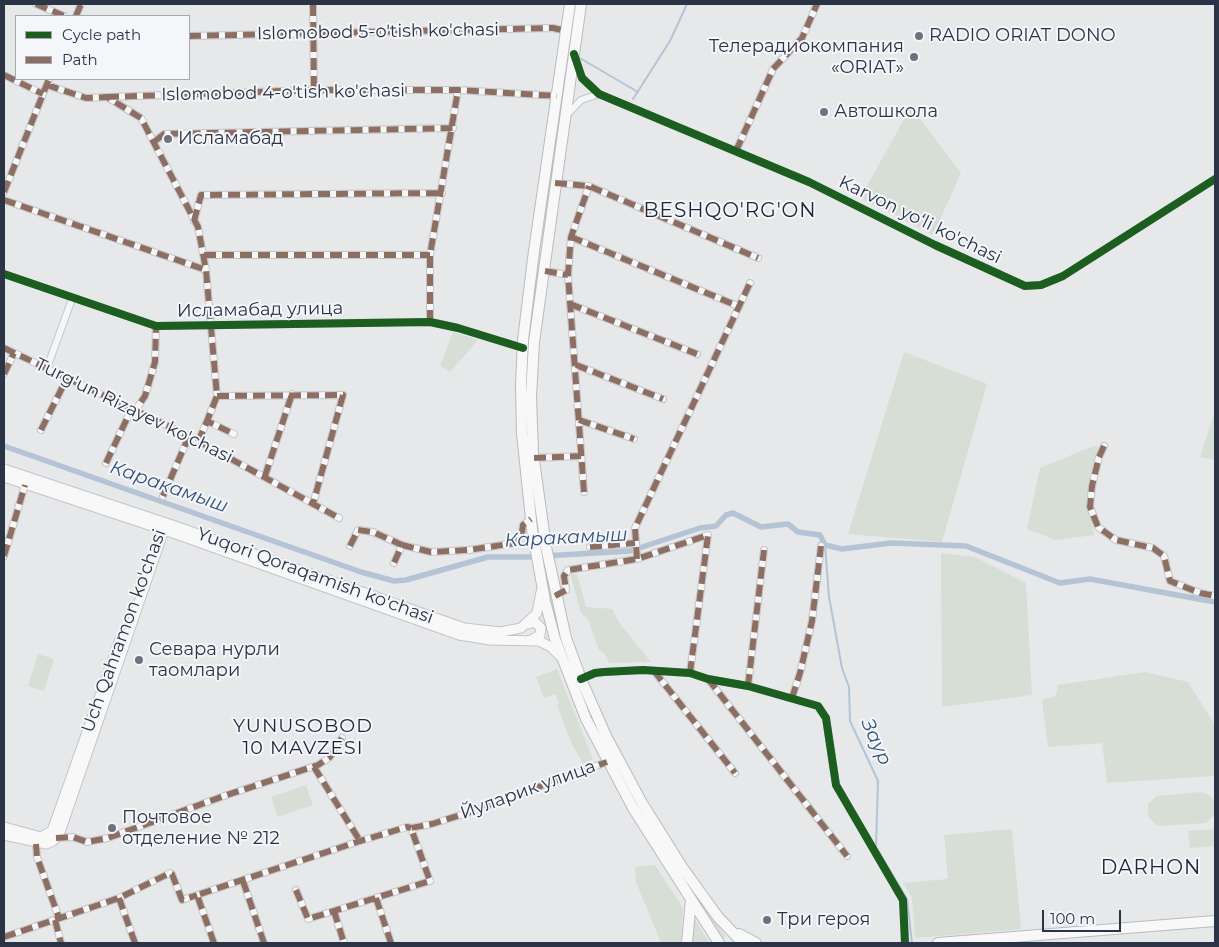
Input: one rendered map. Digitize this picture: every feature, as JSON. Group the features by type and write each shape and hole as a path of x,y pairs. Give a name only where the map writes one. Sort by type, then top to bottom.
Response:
{"highway":[{"path":"570,4 557,96 555,183 539,252 533,360 534,458 540,548 539,570 561,658 586,719 607,762 633,808 719,943"},
{"path":"581,4 564,120 555,142 523,348 522,433 531,519 540,548 550,568 555,596 580,679 596,714 642,803 718,918 743,943"},
{"path":"586,719 596,714"},
{"path":"687,943 691,900"},
{"path":"718,918 756,943"},
{"path":"938,943 1215,921"}],"main road":[{"name":"Yuqori Qoraqamish ko'chasi","path":"4,469 459,635 490,640 531,640 547,644 561,658"},
{"name":"Yuqori Qoraqamish ko'chasi","path":"4,477 162,527 451,625 473,630 501,632 516,630 528,624"},
{"name":"Uch Qahramon ko'chasi","path":"56,838 162,527"},
{"path":"528,624 539,607 541,582"},
{"path":"528,624 535,622 541,628 540,635 531,640"},
{"name":"Uch Qahramon ko'chasi","path":"4,827 41,837 50,834 78,769"},
{"path":"4,835 36,844 46,844 56,838"}],"street":[{"path":"36,4 62,15"},
{"path":"313,4 314,90"},
{"path":"736,151 773,69 802,38 817,4"},
{"name":"Islomobod 5-o'tish ko'chasi","path":"190,36 553,28 566,31"},
{"name":"Karvon yo‘li ko'chasi","path":"574,54 582,78 600,94 809,182 1012,282 1028,287 1044,284 1063,276 1215,179"},
{"path":"4,75 43,94"},
{"path":"4,192 48,82"},
{"name":"Islomobod 4-o'tish ko'chasi","path":"48,82 86,98 314,90 458,90 557,96"},
{"path":"430,322 430,255 458,90"},
{"path":"564,120 575,104 587,97 600,94"},
{"path":"107,97 141,118 155,141 198,227 206,270 217,396 198,442"},
{"path":"155,141 164,134 453,128"},
{"path":"555,183 589,186 758,258"},
{"path":"584,492 568,275 571,237 589,186"},
{"path":"194,221 201,195 442,193"},
{"path":"4,200 206,270"},
{"path":"571,237 738,306"},
{"path":"204,255 430,255"},
{"path":"546,270 568,275"},
{"name":"Исламабад улица","path":"4,274 72,299 156,326 430,322 458,328 523,348"},
{"path":"637,559 636,528 750,282"},
{"path":"47,368 72,299"},
{"path":"570,304 697,354"},
{"path":"106,463 131,410 136,408 145,396 155,362 156,326"},
{"name":"Turg'un Rizayev ko'chasi","path":"4,348 189,436 339,518"},
{"path":"4,374 14,353"},
{"path":"576,365 664,399"},
{"path":"42,430 67,378"},
{"path":"265,476 292,394"},
{"path":"217,396 344,395 313,504"},
{"path":"579,420 634,439"},
{"path":"207,421 234,434"},
{"path":"162,496 189,436"},
{"path":"1104,446 1099,457 1092,486 1090,507 1098,527 1116,540 1153,548 1164,556 1170,581 1200,593 1215,596"},
{"path":"534,458 581,456"},
{"path":"4,556 25,485"},
{"path":"350,546 358,530 361,529 402,545 431,552 469,550 515,543 521,538 523,525 531,519"},
{"path":"555,596 566,590 564,576 568,570 637,559 708,535 690,673"},
{"path":"590,547 635,542"},
{"path":"394,563 402,545"},
{"path":"792,698 812,621 821,546"},
{"path":"748,686 764,550"},
{"path":"580,679 595,673 654,671 690,673 708,679 748,686 818,706 826,718 836,785 903,900 905,943"},
{"path":"654,671 734,772"},
{"path":"708,679 847,856"},
{"path":"56,838 73,837 87,842 108,838 224,796 314,767 330,757 342,738"},
{"name":"Йуларик улица","path":"198,895 407,826 411,828 432,824 607,762"},
{"path":"314,767 360,841"},
{"path":"296,890 307,919 430,881 411,828"},
{"path":"36,844 36,857 57,919 61,943"},
{"path":"4,937 119,898 171,873 182,900 198,895 214,943"},
{"path":"243,881 264,943"},
{"path":"119,898 135,943"},
{"path":"376,898 391,943"},
{"path":"334,911 344,943"}],"shaded area":[{"path":"575,4 579,4 559,138 556,137"},
{"path":"911,107 961,173 933,235 860,198"},
{"path":"554,148 557,148 544,243 541,243"},
{"path":"537,263 540,263 530,461 533,490 540,546 552,602 559,629 590,710 587,711 565,659 549,603 530,489 525,403"},
{"path":"453,332 478,340 450,372 440,366"},
{"path":"904,352 987,384 942,542 848,534"},
{"path":"1213,417 1215,418 1215,460 1200,457"},
{"path":"1093,446 1100,447 1093,463 1087,494 1094,535 1056,540 1027,529 1040,468"},
{"path":"941,553 975,557 1026,583 1032,695 942,707"},
{"path":"570,574 577,574 586,607 612,609 620,624 651,662 609,663 605,654 599,650 588,619 581,613"},
{"path":"38,654 54,659 44,691 28,686"},
{"path":"557,669 593,759 583,764 571,742 557,705 559,703 555,694 544,698 536,677"},
{"path":"1145,672 1188,682 1215,725 1215,776 1107,783 1102,743 1048,747 1042,700 1056,696 1058,685"},
{"path":"595,722 666,848 726,937 724,939 644,820 592,723"},
{"path":"306,785 313,805 278,817 271,797"},
{"path":"1201,792 1212,797 1215,803 1215,814 1206,823 1162,826 1156,825 1148,816 1148,804 1157,796"},
{"path":"1012,829 1021,929 915,938 912,898 903,883 948,879 944,835"},
{"path":"1215,829 1215,846 1190,848 1188,831"},
{"path":"655,865 683,908 681,943 661,943 636,882 635,867"},
{"path":"694,917 709,943 691,943"}],"waterway":[{"path":"633,99 670,41 687,4"},
{"path":"578,57 638,92"},
{"name":"Каракамыш","path":"4,446 361,572 394,581 406,580 488,557 526,557 630,551 700,528 716,526 726,515 733,513 761,527 788,524 798,532 820,535 825,545 842,549 891,543 966,546 1060,583 1090,579 1215,602"},
{"name":"Заур","path":"825,545 829,597 842,668 849,687 850,721 878,781 876,848"},
{"name":"Заур","path":"879,852 907,899 912,943"}],"marked path":[{"path":"36,4 62,15"},
{"path":"76,15 81,4"},
{"path":"313,4 314,90"},
{"path":"736,151 773,69 802,38 817,4"},
{"path":"190,36 553,28 566,31"},
{"path":"4,75 43,94"},
{"path":"4,192 49,80"},
{"path":"47,85 86,98 107,97 141,118 198,227 206,270 217,396 207,421"},
{"path":"107,97 314,90 458,90 557,96"},
{"path":"430,322 430,255 458,90"},
{"path":"155,141 164,134 453,128"},
{"path":"555,183 589,186 758,258"},
{"path":"584,492 568,275 571,237 589,186"},
{"path":"194,221 201,195 442,193"},
{"path":"4,200 206,270"},
{"path":"571,237 738,306"},
{"path":"204,255 430,255"},
{"path":"545,271 568,275"},
{"path":"637,559 635,528 750,283"},
{"path":"570,304 697,354"},
{"path":"106,463 131,410 137,408 145,396 155,362 156,326"},
{"path":"4,348 189,436 339,518"},
{"path":"4,374 14,353"},
{"path":"576,365 663,399"},
{"path":"41,430 67,378"},
{"path":"265,476 292,394"},
{"path":"217,396 343,395 313,504"},
{"path":"579,420 634,439"},
{"path":"198,442 207,421 234,434"},
{"path":"163,496 189,436"},
{"path":"1104,446 1099,457 1092,486 1090,507 1098,527 1116,540 1153,548 1164,556 1170,581 1200,593 1215,596"},
{"path":"534,458 581,456"},
{"path":"4,556 25,485"},
{"path":"402,545 431,552 469,550 515,543 521,538 523,525 531,519"},
{"path":"350,546 358,530 373,532 402,545 394,563"},
{"path":"555,596 566,590 564,576 568,570 637,559 708,535 690,673"},
{"path":"590,547 635,543"},
{"path":"792,698 812,621 821,546"},
{"path":"748,686 764,550"},
{"path":"654,671 735,773"},
{"path":"708,679 847,856"},
{"path":"56,838 73,837 87,842 108,838 224,796 318,765 330,757 342,738"},
{"path":"296,890 308,919 430,881 411,828 432,824 470,812 607,762"},
{"path":"314,767 360,841"},
{"path":"214,943 197,895 360,841 407,827 411,828"},
{"path":"36,844 37,857 59,918"},
{"path":"4,937 119,898 170,873 182,900 197,895"},
{"path":"243,881 264,943"},
{"path":"119,898 135,943"},
{"path":"376,898 391,943"},
{"path":"334,911 344,943"},
{"path":"55,920 61,943"}],"cycle path":[{"path":"574,54 582,78 599,94 809,182 935,245 1025,286 1041,285 1063,276 1215,179"},
{"path":"4,274 156,326 430,322 458,328 523,348"},
{"path":"581,679 595,673 604,672 643,670 690,673 708,679 748,686 818,706 826,718 836,785 903,900 905,943"}],"place":[{"name":"RADIO ORIAT DONO","path":"919,36"},
{"name":"Телерадиокомпания «ORIAT»","path":"914,57"},
{"name":"Автошкола","path":"824,112"},
{"name":"Исламабад","path":"168,139"},
{"name":"Севара нурли таомлари","path":"139,660"},
{"name":"Почтовое отделение № 212","path":"112,828"},
{"name":"Три героя","path":"767,920"}],"district":[{"name":"BESHQO'RG'ON","path":"730,211"},
{"name":"YUNUSOBOD 10 MAVZESI","path":"303,737"},
{"name":"DARHON","path":"1151,868"}]}
